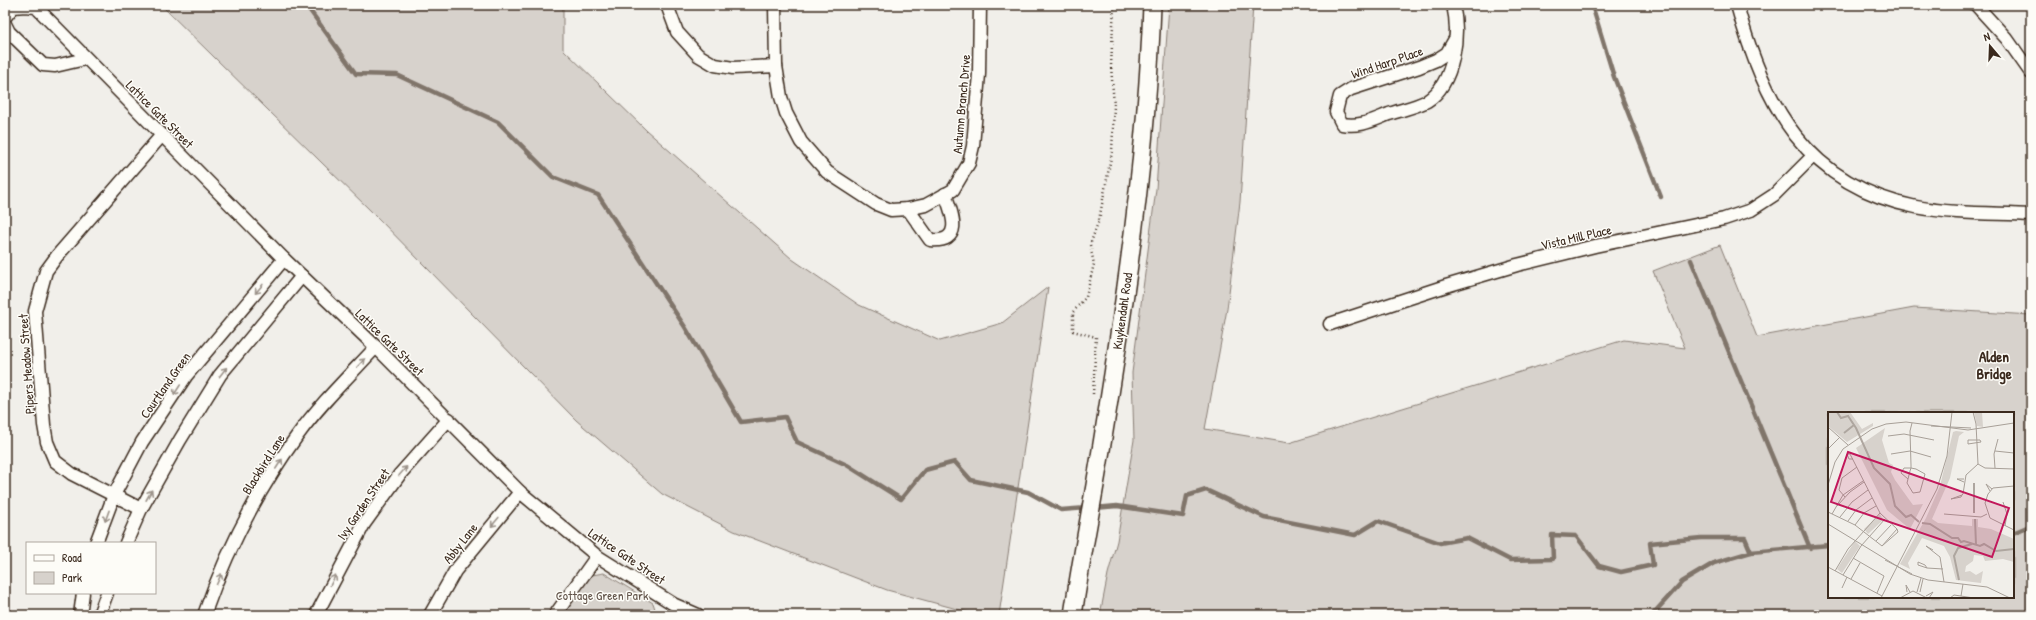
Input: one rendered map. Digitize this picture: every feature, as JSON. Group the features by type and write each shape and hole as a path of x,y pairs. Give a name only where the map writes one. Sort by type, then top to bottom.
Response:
{"main road":[{"name":"Kuykendahl Road","path":"1073,615 1081,559 1101,451 1125,290 1141,165 1150,63 1152,5"}],"street":[{"path":"666,5 677,32 698,55 715,65 733,68 776,66"},
{"name":"Autumn Branch Drive","path":"775,5 776,66 781,97 786,113 801,142 827,172 876,204 891,210 908,209 926,205 953,190 969,163 973,146 979,74 980,5"},
{"name":"Wind Harp Place","path":"1453,5 1456,18 1455,39 1450,65 1444,83 1427,100 1356,126 1342,124 1336,112 1340,96 1350,89 1419,67 1436,60 1447,53 1455,39"},
{"path":"1737,5 1744,31 1772,101 1801,144 1813,156 1839,176 1857,187 1898,203 1941,210 2031,215"},
{"path":"1976,5 2010,43 2031,73"},
{"name":"Lattice Gate Street","path":"5,17 13,7 36,7 85,59 284,259 376,347 520,492 597,556 673,610 698,615"},
{"path":"5,24 9,32 43,65 55,66 85,59"},
{"name":"Pipers Meadow Street","path":"141,509 72,474 55,461 44,425 35,311 46,271 56,256 162,135"},
{"name":"Vista Mill Place","path":"1330,324 1446,286 1517,265 1595,246 1724,219 1751,210 1774,195 1813,156"},
{"path":"908,209 930,240 937,241 945,238 952,234 954,226 954,218 945,194"},
{"name":"Courtland Green","path":"96,542 114,495 142,442 186,376 284,259"},
{"path":"126,542 141,509 180,440 220,375 302,276"},
{"name":"Blackbird Lane","path":"204,615 237,538 265,486 297,436 336,390 376,347"},
{"name":"Ivy Garden Street","path":"316,615 364,524 400,474 448,419"},
{"name":"Abby Lane","path":"430,615 456,571 520,492"},
{"path":"555,615 597,556"},
{"path":"80,615 82,594"},
{"path":"99,615 107,594"}],"path":[{"path":"1093,395 1096,337 1073,331 1073,312 1086,297 1094,264 1090,245 1099,220 1112,152 1114,105 1112,66 1114,5"}],"green space":[{"path":"161,5 563,5 563,49 646,130 792,259 859,305 940,341 1002,323 1048,287 999,615 979,615 887,590 734,531 662,494 576,420 374,214"},
{"path":"1169,5 1253,5 1240,202 1227,309 1205,429 1289,443 1624,340 1685,348 1653,271 1720,245 1757,337 1914,308 2031,315 2031,615 1100,615 1108,574 1117,541 1134,440 1132,373 1156,189"},
{"name":"Cottage Green Park","path":"604,573 653,603 657,615 562,615 566,607 592,575"}],"waterway":[{"path":"306,5 356,74 397,75 498,122 553,177 598,195 685,327 741,422 785,417 797,442 847,465 901,499 925,470 955,462 971,480 1028,492 1061,510 1087,508"},
{"path":"1592,5 1614,77 1661,197"},
{"path":"1691,260 1810,548"},
{"path":"1095,508 1117,506 1183,516 1187,496 1206,490 1264,517 1355,535 1378,521 1440,543 1467,538 1510,560 1553,559 1552,535 1576,536 1599,566 1621,572 1653,565 1650,543 1701,538 1745,538 1751,552 1828,545"},
{"path":"2014,533 2027,527 2031,529"},
{"path":"1652,615 1682,582 1714,563 1751,552"}],"district":[{"name":"Alden Bridge","path":"1994,364"}]}
